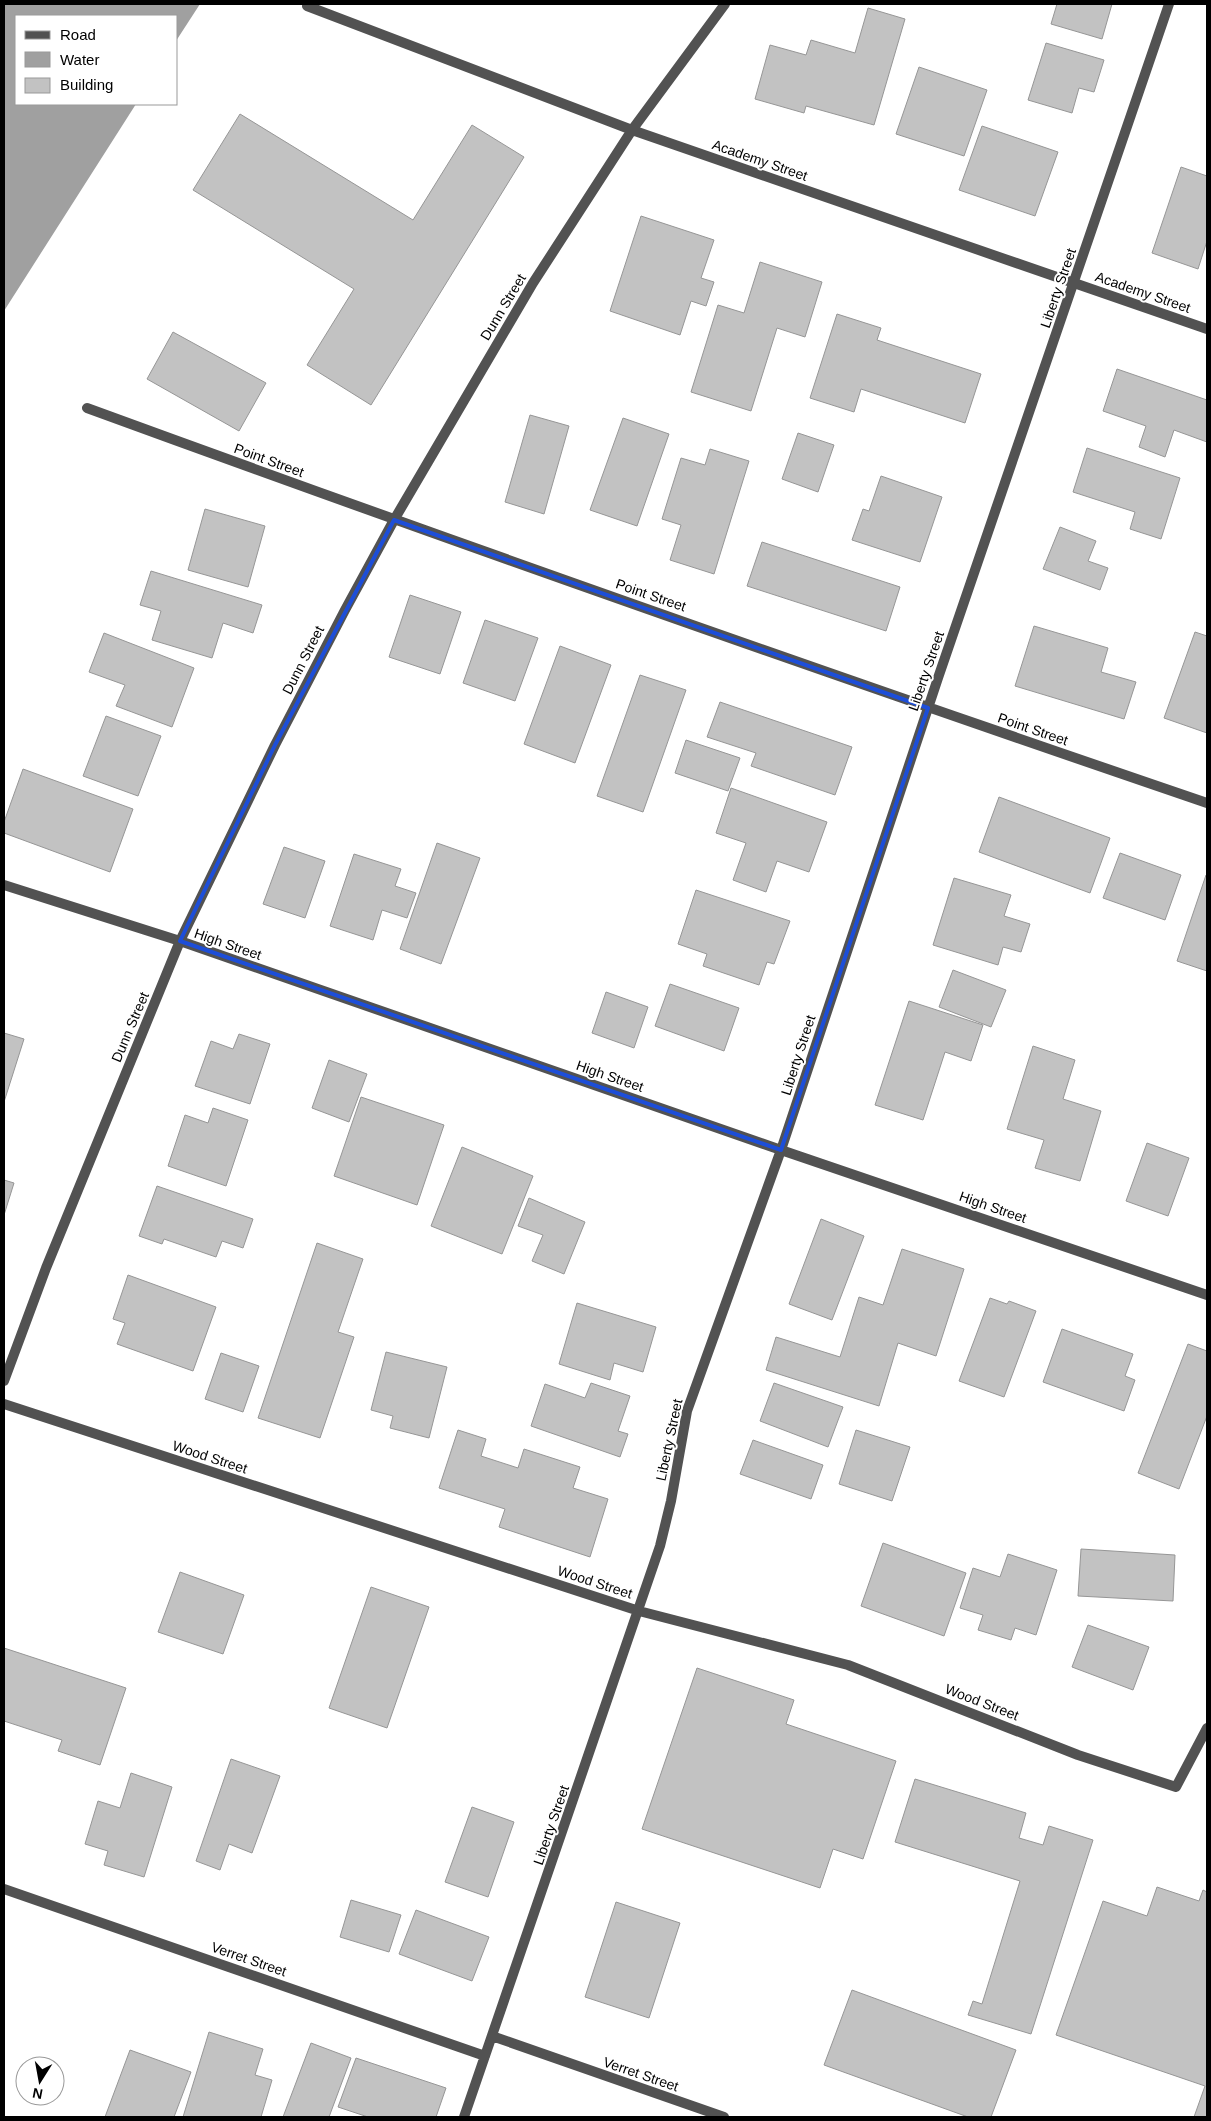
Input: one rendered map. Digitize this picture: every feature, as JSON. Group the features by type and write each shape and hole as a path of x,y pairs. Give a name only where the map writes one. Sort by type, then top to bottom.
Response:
{"street":[{"name":"Dunn Street","path":"4,1381 46,1268 180,942 280,737 345,610 394,520 533,283 632,130 725,4"},
{"name":"Liberty Street","path":"464,2117 640,1611 660,1546 671,1501 686,1411 781,1150 928,708 1169,4"},
{"name":"Academy Street","path":"307,6 632,130 1207,329"},
{"name":"Point Street","path":"87,408 394,520 928,708 1207,803"},
{"name":"High Street","path":"4,885 180,942 1207,1295"},
{"name":"Wood Street","path":"4,1404 640,1611 848,1665 1078,1755 1176,1787 1207,1728"},
{"name":"Verret Street","path":"4,1889 485,2056"},
{"name":"Verret Street","path":"492,2036 724,2117"}],"highlighted area":[{"path":"394,520 928,708 781,1150 180,941 275,745"}],"water":[{"path":"4,4 200,4 178,38 178,15 15,15 15,105 135,105 4,311"}],"building":[{"path":"1057,4 1112,4 1102,39 1051,24"},
{"path":"868,8 905,19 874,125 806,106 804,113 755,99 770,45 806,55 811,40 855,53"},
{"path":"1046,43 1104,60 1094,92 1079,88 1072,113 1028,100"},
{"path":"919,67 987,90 964,156 896,134"},
{"path":"240,114 413,220 472,125 524,157 371,405 307,365 354,289 193,190"},
{"path":"982,126 1058,152 1035,216 959,190"},
{"path":"1181,167 1207,176 1207,241 1198,269 1152,253"},
{"path":"641,216 714,240 701,278 714,282 706,306 691,301 680,335 610,311"},
{"path":"760,262 822,282 805,337 777,328 751,411 691,392 718,305 744,313"},
{"path":"837,314 881,328 877,340 981,374 965,423 861,389 854,412 810,398"},
{"path":"173,332 266,383 239,431 147,379"},
{"path":"1117,369 1207,400 1207,442 1174,430 1165,457 1139,447 1146,426 1103,411"},
{"path":"530,415 569,426 544,514 505,502"},
{"path":"623,418 669,434 637,526 590,510"},
{"path":"798,433 834,445 818,492 782,479"},
{"path":"1087,448 1180,478 1161,539 1130,529 1135,512 1073,492"},
{"path":"710,449 749,461 714,574 670,560 681,525 662,519 681,458 705,465"},
{"path":"881,476 942,497 920,562 852,540 863,509 869,511"},
{"path":"205,509 265,526 248,587 188,570"},
{"path":"1060,527 1096,541 1088,561 1108,568 1100,590 1043,569"},
{"path":"762,542 900,587 886,631 747,586"},
{"path":"151,571 262,605 253,633 223,623 212,658 152,640 161,611 140,605"},
{"path":"410,595 461,612 440,674 389,657"},
{"path":"485,620 538,638 515,701 463,683"},
{"path":"1034,626 1108,648 1101,672 1136,682 1124,719 1015,686"},
{"path":"1195,632 1207,636 1207,733 1164,718"},
{"path":"104,633 194,668 172,727 116,706 125,685 89,672"},
{"path":"560,646 611,665 575,763 524,744"},
{"path":"640,675 686,690 643,812 597,796"},
{"path":"720,702 852,747 835,795 751,766 756,753 707,737"},
{"path":"106,716 161,736 138,796 83,776"},
{"path":"686,740 740,758 728,791 675,773"},
{"path":"23,769 133,809 110,872 4,833 4,822"},
{"path":"731,788 827,822 809,872 777,861 766,892 733,880 746,843 716,833"},
{"path":"999,797 1110,838 1090,893 979,852"},
{"path":"437,843 480,858 441,964 400,949"},
{"path":"284,847 325,861 305,918 263,904"},
{"path":"1120,853 1181,875 1165,920 1103,898"},
{"path":"354,854 401,869 395,886 416,893 407,918 382,910 373,940 330,926"},
{"path":"1207,875 1207,971 1177,961"},
{"path":"954,878 1011,895 1004,916 1030,924 1021,952 1003,947 998,965 933,945"},
{"path":"696,890 790,921 774,964 767,962 759,985 703,966 707,954 678,944"},
{"path":"953,970 1006,990 991,1027 939,1007"},
{"path":"670,984 739,1008 724,1051 655,1026"},
{"path":"606,992 648,1007 634,1048 592,1033"},
{"path":"909,1001 983,1025 971,1061 945,1052 923,1120 875,1105"},
{"path":"4,1033 24,1039 4,1102"},
{"path":"239,1034 270,1044 250,1104 195,1086 211,1041 233,1049"},
{"path":"1033,1046 1075,1060 1063,1099 1101,1111 1080,1181 1035,1168 1044,1140 1007,1129"},
{"path":"329,1060 367,1074 349,1122 312,1108"},
{"path":"361,1097 444,1125 417,1205 334,1176"},
{"path":"213,1108 248,1120 226,1186 168,1166 185,1115 208,1123"},
{"path":"1147,1143 1189,1158 1168,1216 1126,1201"},
{"path":"462,1147 533,1176 502,1254 431,1226"},
{"path":"4,1180 14,1183 4,1215"},
{"path":"157,1186 253,1219 243,1248 222,1241 216,1257 164,1239 162,1244 139,1236"},
{"path":"529,1198 585,1222 564,1274 532,1261 543,1235 518,1226"},
{"path":"821,1219 864,1236 832,1320 789,1304"},
{"path":"317,1243 363,1259 338,1332 354,1337 320,1438 258,1418"},
{"path":"902,1249 964,1269 936,1356 898,1343 879,1406 766,1370 776,1337 840,1357 859,1297 883,1305"},
{"path":"128,1275 216,1307 193,1371 117,1344 125,1323 113,1319"},
{"path":"990,1298 1007,1304 1009,1301 1036,1311 1004,1397 959,1381"},
{"path":"577,1303 656,1327 643,1372 614,1363 610,1380 559,1364"},
{"path":"1062,1329 1133,1354 1125,1376 1135,1380 1124,1411 1043,1382"},
{"path":"1188,1344 1207,1351 1207,1416 1179,1489 1138,1473"},
{"path":"386,1352 447,1367 429,1438 390,1428 393,1416 371,1410"},
{"path":"221,1353 259,1366 243,1412 205,1399"},
{"path":"591,1383 630,1396 618,1431 628,1434 620,1457 531,1426 545,1384 585,1398"},
{"path":"774,1383 843,1407 828,1447 760,1421"},
{"path":"458,1430 486,1439 481,1456 518,1468 524,1449 580,1467 573,1488 608,1499 590,1557 499,1527 505,1509 439,1488"},
{"path":"856,1430 910,1447 892,1501 839,1484"},
{"path":"753,1440 823,1465 811,1499 740,1474"},
{"path":"883,1543 966,1573 944,1636 861,1606"},
{"path":"1081,1549 1175,1555 1173,1601 1078,1596"},
{"path":"1008,1554 1057,1570 1036,1635 1015,1628 1011,1640 978,1630 983,1615 960,1608 973,1568 1000,1577"},
{"path":"180,1572 244,1595 223,1654 158,1632"},
{"path":"371,1587 429,1607 387,1728 329,1708"},
{"path":"1088,1625 1149,1647 1133,1690 1072,1667"},
{"path":"4,1648 126,1688 100,1765 58,1751 62,1740 4,1721"},
{"path":"697,1668 794,1700 786,1724 896,1761 863,1859 833,1849 820,1888 642,1829"},
{"path":"231,1759 280,1776 252,1853 229,1844 220,1870 196,1861"},
{"path":"131,1773 172,1787 144,1877 104,1865 108,1851 85,1844 98,1801 120,1808"},
{"path":"915,1779 1026,1813 1019,1838 1043,1845 1049,1826 1093,1840 1031,2034 968,2015 973,2001 982,2004 1020,1881 895,1842"},
{"path":"472,1807 514,1822 488,1897 445,1882"},
{"path":"1157,1887 1199,1901 1203,1890 1207,1892 1207,2117 1194,2117 1205,2086 1056,2035 1103,1901 1147,1916"},
{"path":"351,1900 401,1915 389,1952 340,1937"},
{"path":"616,1902 680,1923 649,2018 585,1997"},
{"path":"416,1910 489,1937 472,1981 399,1954"},
{"path":"852,1990 1016,2050 991,2117 968,2117 824,2065"},
{"path":"209,2032 263,2049 255,2075 272,2080 261,2117 183,2117"},
{"path":"311,2043 351,2058 329,2117 283,2117"},
{"path":"130,2050 191,2072 174,2117 105,2117"},
{"path":"356,2058 446,2088 436,2117 368,2117 338,2107"}]}
